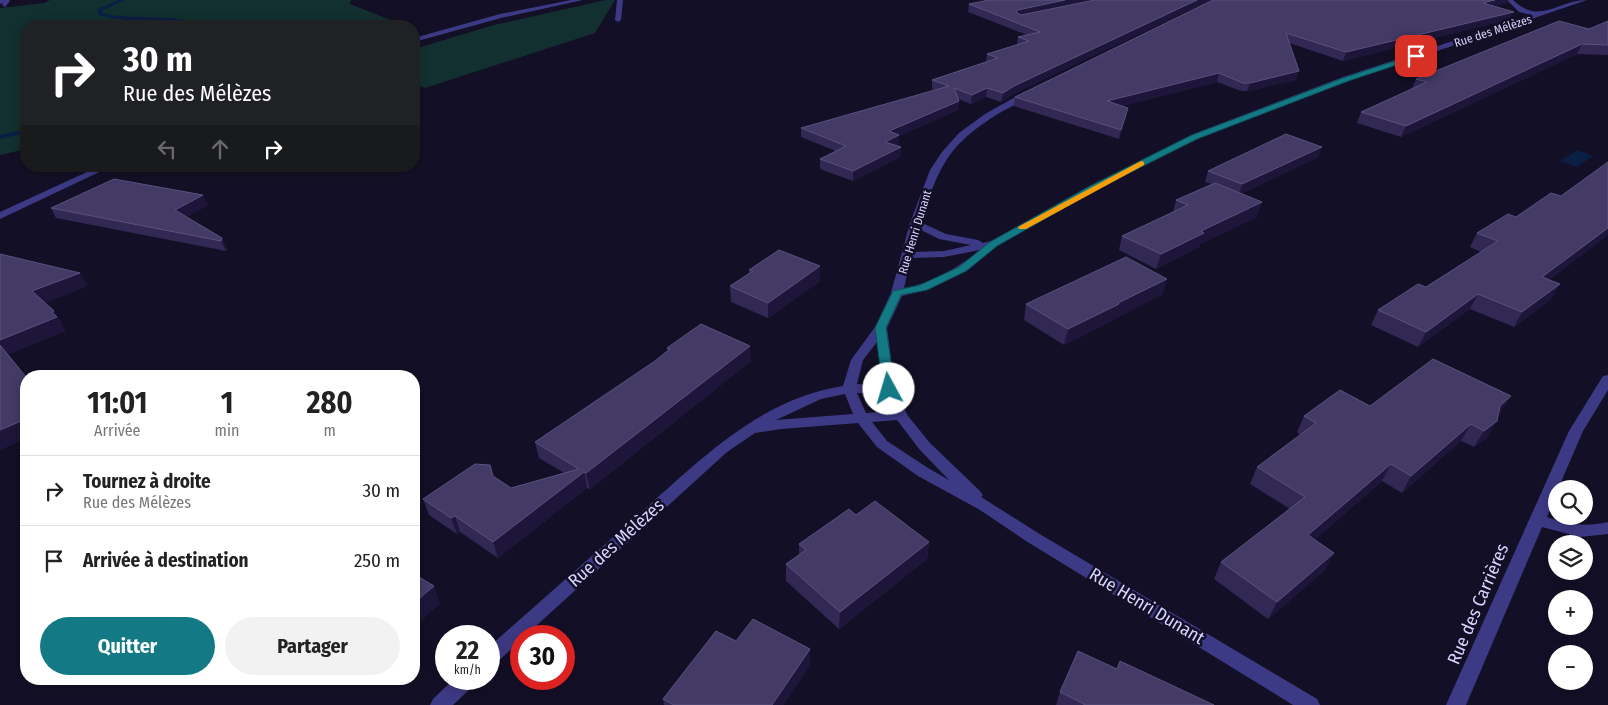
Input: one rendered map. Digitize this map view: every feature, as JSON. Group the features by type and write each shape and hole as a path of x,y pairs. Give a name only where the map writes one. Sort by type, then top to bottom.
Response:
{"street":[{"path":"420,38 500,16 580,0"},
{"path":"618,20 620,0"},
{"path":"1510,0 1521,10 1540,15"},
{"name":"Rue des Mélèzes","path":"897,293 923,288 963,269 993,244 1094,188 1194,137 1346,79 1584,0"},
{"name":"Rue Henri Dunant","path":"1035,90 988,116 962,134 946,152 935,170 915,223 897,293 881,328 856,360 849,389 862,419 882,444 922,472 985,506 1032,537 1310,705"},
{"path":"0,216 95,172"},
{"path":"915,223 943,238 963,242 993,244"},
{"name":"Rue des Mélèzes","path":"908,255 944,254 993,244"},
{"name":"Rue Henri Dunant","path":"881,328 889,389 900,414 934,456 985,506"},
{"name":"Rue des Carrières","path":"1456,705 1576,430 1608,379"},
{"name":"Rue des Mélèzes","path":"500,648 722,449 746,431 781,410 813,398 849,389 889,389"},
{"name":"Rue des Mélèzes","path":"746,431 781,424 862,419 900,414"},
{"path":"1536,518 1567,530 1592,533 1608,528"},
{"path":"440,705 456,690"}],"green space":[{"path":"50,0 351,0 350,4 391,20 20,20 20,150 0,155 0,8 44,3"},
{"path":"606,0 615,0 595,33 425,88 420,86 420,47 494,25"}],"water":[{"path":"1578,150 1593,156 1577,167 1560,161"}],"building":[{"path":"989,0 1065,0 1016,12 1021,15 1095,0 1197,0 1014,86 1003,93 987,88 972,95 954,88 959,101 889,131 899,135 885,142 901,147 853,171 820,159 846,146 801,128 949,86 932,80 998,58 987,54 1029,41 1018,37 1040,32 969,4"},
{"path":"1213,0 1495,0 1483,3 1514,12 1346,52 1286,33 1299,71 1250,83 1243,83 1219,73 1107,101 1128,108 1121,130 1015,97"},
{"path":"1559,21 1589,29 1608,21 1608,45 1582,44 1406,126 1361,112 1427,82 1416,79"},
{"path":"1286,134 1322,147 1242,184 1208,171"},
{"path":"1608,162 1608,228 1542,277 1560,284 1522,312 1478,294 1426,332 1378,310 1418,284 1426,287 1498,241 1477,233 1508,214 1516,217 1551,193 1561,196"},
{"path":"114,179 203,195 175,210 222,238 221,241 51,208"},
{"path":"1215,183 1262,202 1201,231 1204,233 1161,254 1122,236 1188,205 1176,200"},
{"path":"779,250 820,266 768,303 730,286 753,271 749,270"},
{"path":"0,254 80,273 32,291 54,311 52,312 57,317 0,340"},
{"path":"1126,257 1167,279 1068,329 1026,304"},
{"path":"701,324 750,346 586,473 584,472 493,542 455,516 451,518 423,499 475,464 490,465 493,476 511,488 579,469 535,442 655,361 670,349 667,348"},
{"path":"0,345 20,370 20,422 0,430"},
{"path":"1433,359 1511,396 1500,406 1497,421 1484,431 1471,424 1411,476 1391,464 1308,535 1334,553 1277,602 1221,562 1305,497 1257,467 1316,423 1304,416 1340,390 1370,406"},
{"path":"875,501 929,542 840,612 786,564 806,550 799,544 849,509 856,515"},
{"path":"420,578 434,586 420,598"},
{"path":"753,619 810,649 772,705 674,705 663,699 716,631 736,641"},
{"path":"1078,651 1117,669 1120,661 1214,705 1084,705 1060,692"}],"waterway":[{"path":"123,0 99,10 101,14 113,18 138,20"},
{"path":"138,20 176,20"},
{"path":"0,137 20,132"}],"slow traffic":[{"path":"1023,227 1141,164"}],"route":[{"path":"889,389 881,328 897,293 923,288 963,269 993,244 1094,188 1194,137 1346,79 1416,56"}]}
